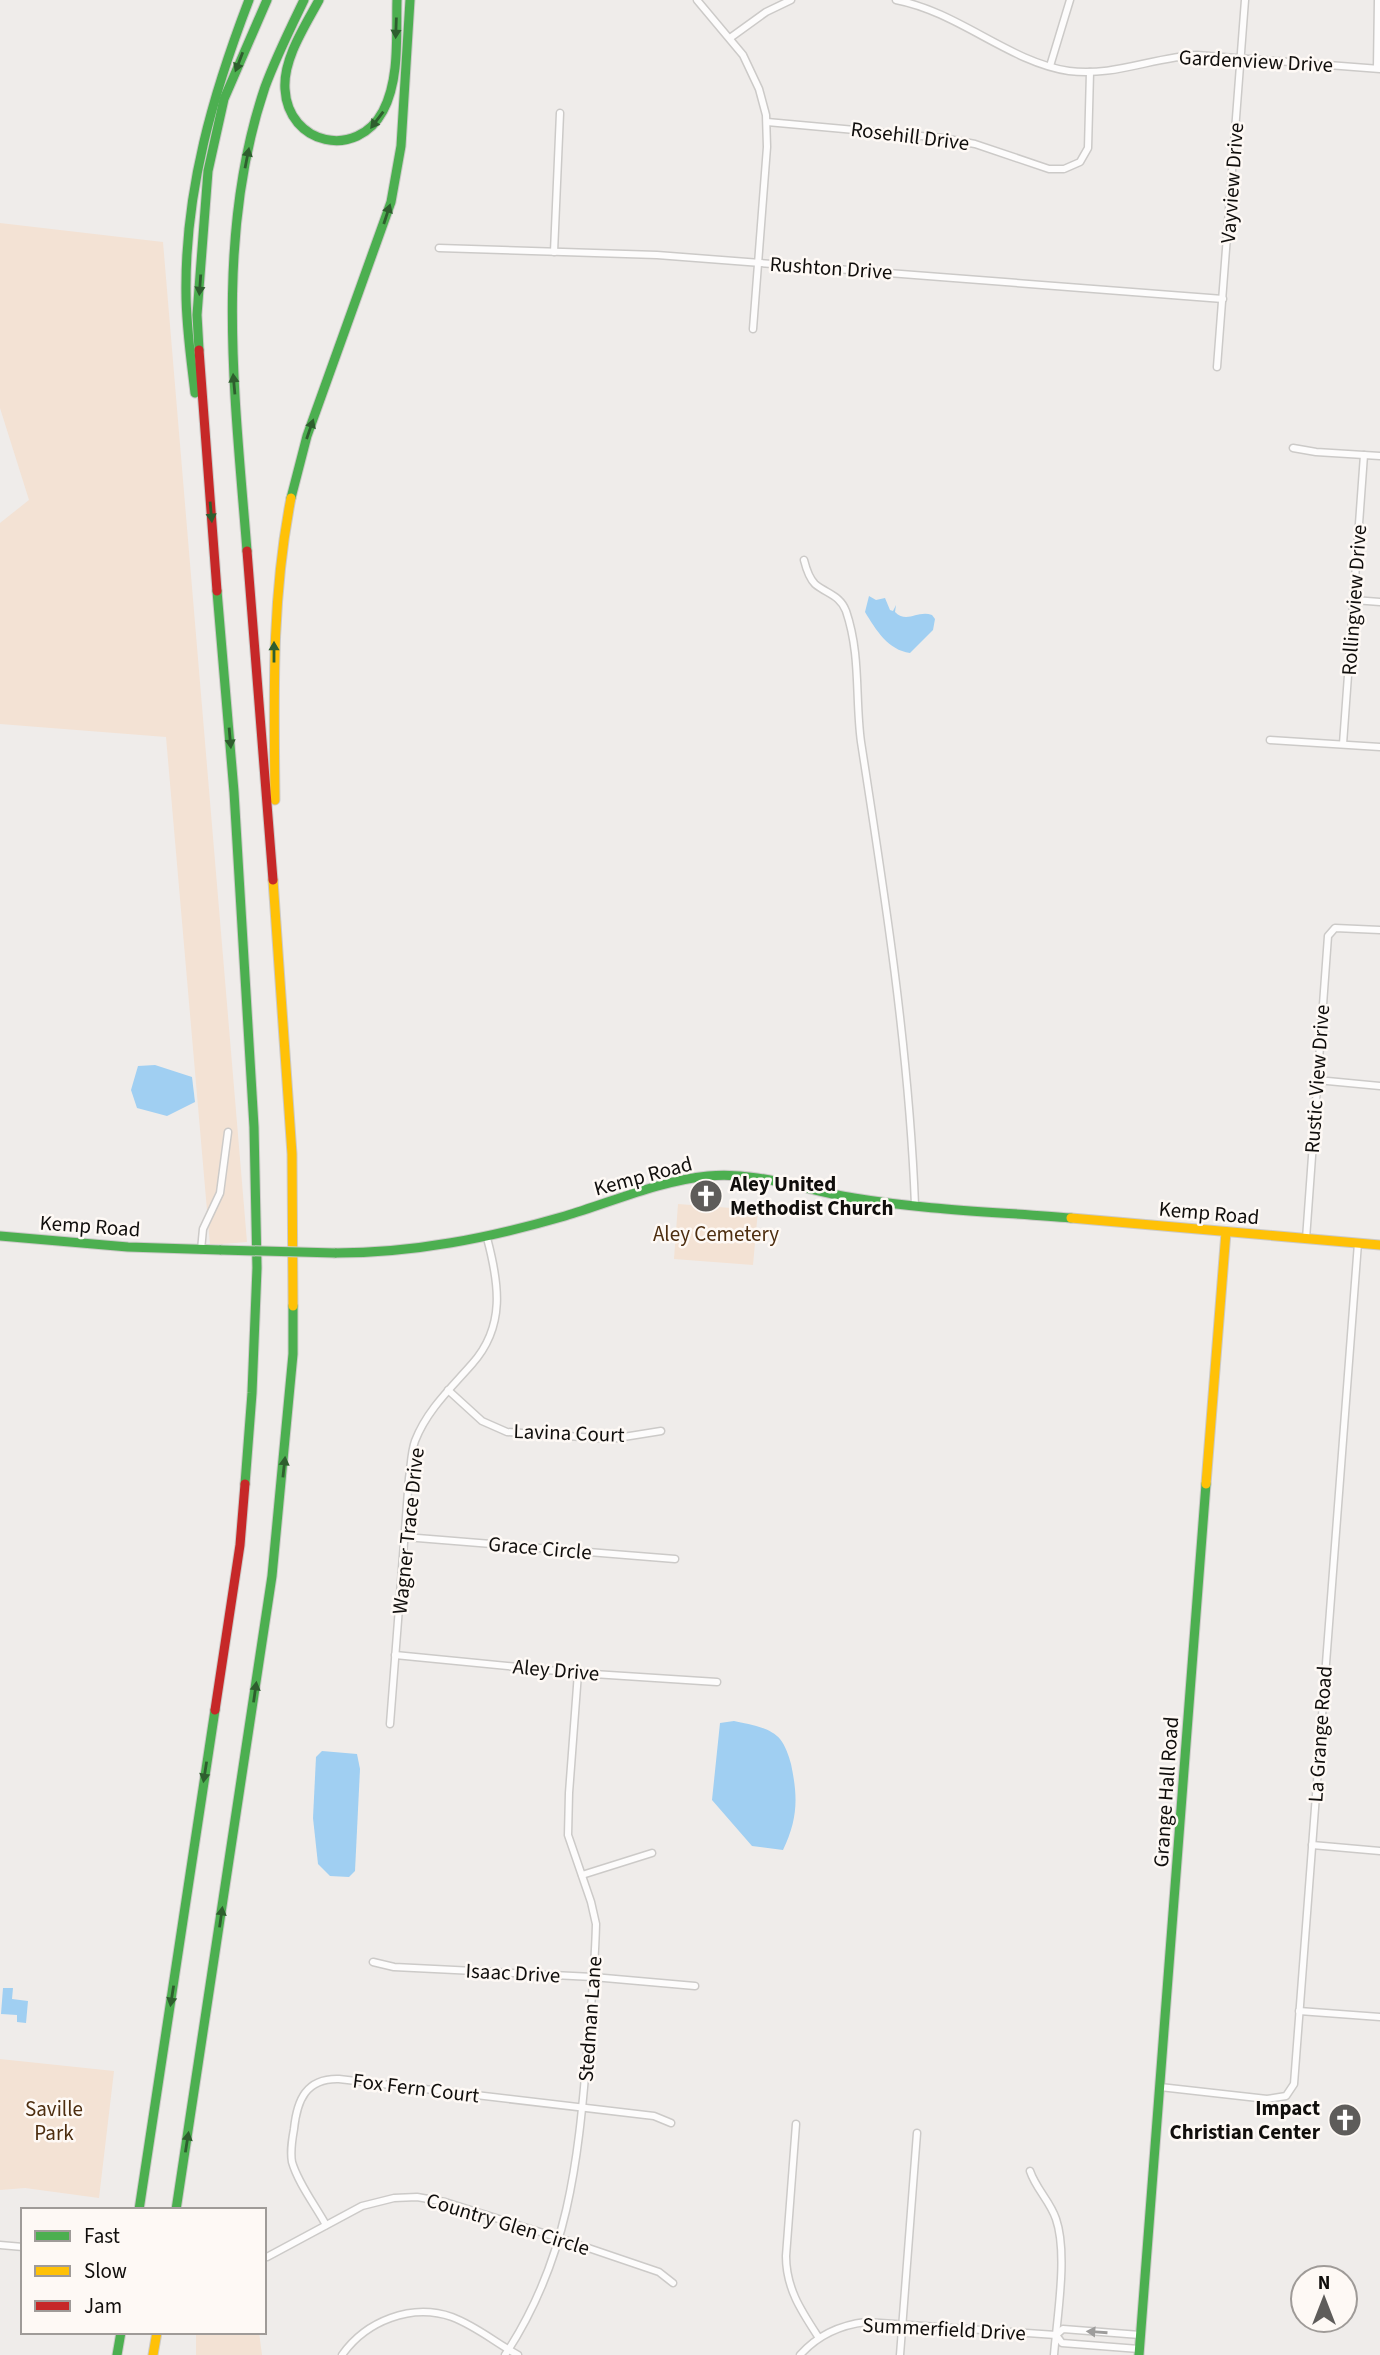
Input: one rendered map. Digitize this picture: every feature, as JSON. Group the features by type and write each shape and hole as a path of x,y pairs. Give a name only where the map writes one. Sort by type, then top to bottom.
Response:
{"main road":[{"path":"206,452 189,356 187,270 190,213 207,119 229,49 249,0"},
{"path":"139,2208 240,1545 252,1393 257,1268 254,1126 234,792 197,316 208,171 225,99 267,0"},
{"path":"176,2208 272,1576 292,1367 292,1154 233,371 232,295 236,222 247,153 268,78 304,0"},
{"path":"319,0 289,68 285,86 286,101 295,120 304,130 318,138 340,142 369,130 384,109 395,55 397,0"},
{"path":"274,892 274,638 283,539 307,436 391,202 401,146 410,0"},
{"name":"Kemp Road","path":"0,1236 201,1250 408,1252 487,1238 671,1182 709,1176 767,1178 858,1199 915,1205 1380,1245"},
{"name":"Grange Hall Road","path":"1139,2352 1226,1232"},
{"path":"117,2355 121,2334"},
{"path":"153,2355 157,2334"}],"street":[{"path":"697,0 730,38 753,75 763,100 767,122 753,329"},
{"path":"730,38 766,12 791,0"},
{"name":"Gardenview Drive","path":"896,0 944,15 1026,57 1050,66 1090,72 1180,56 1379,69"},
{"path":"1050,66 1070,0"},
{"name":"Vayview Drive","path":"1217,367 1245,0"},
{"path":"1378,0 1379,69"},
{"name":"Rosehill Drive","path":"767,122 943,138 975,144 1049,169 1064,169 1080,162 1088,148 1090,72"},
{"path":"554,252 560,113"},
{"name":"Rushton Drive","path":"439,248 657,255 1223,299"},
{"path":"1293,448 1380,456"},
{"name":"Rollingview Drive","path":"1343,744 1364,455"},
{"path":"803,560 815,584 842,603 857,654 860,734 888,913 902,1025 915,1205"},
{"path":"1354,600 1380,602"},
{"path":"1270,740 1380,747"},
{"name":"Rustic View Drive","path":"1306,1240 1328,936 1332,930 1341,928 1380,930"},
{"path":"1317,1080 1380,1086"},
{"path":"201,1250 203,1230 220,1193 228,1132"},
{"name":"Wagner Trace Drive","path":"390,1724 415,1443 426,1418 474,1363 493,1327 498,1290 487,1238"},
{"name":"La Grange Road","path":"1160,2088 1267,2099 1286,2096 1294,2084 1358,1243"},
{"name":"Lavina Court","path":"448,1390 482,1421 508,1432 611,1439 661,1431"},
{"name":"Grace Circle","path":"405,1537 675,1559"},
{"name":"Aley Drive","path":"395,1655 578,1673 716,1682"},
{"name":"Stedman Lane","path":"506,2352 536,2297 559,2238 574,2177 583,2109 596,1924 568,1835 578,1673"},
{"path":"1311,1845 1380,1851"},
{"path":"582,1875 652,1853"},
{"name":"Isaac Drive","path":"373,1962 394,1967 593,1977 695,1986"},
{"path":"1299,2011 1380,2017"},
{"name":"Fox Fern Court","path":"326,2225 295,2169 291,2153 299,2101 319,2082 339,2079 654,2116 671,2123"},
{"path":"796,2124 786,2256 788,2275 798,2305 819,2338"},
{"path":"900,2355 917,2133"},
{"path":"1031,2171 1037,2187 1050,2206 1059,2231 1062,2252 1054,2355"},
{"name":"Country Glen Circle","path":"267,2257 372,2202 416,2197 445,2202 559,2238 659,2272 673,2283"},
{"path":"0,2245 21,2247"},
{"path":"342,2355 354,2340 375,2324 414,2313 441,2314 453,2318 506,2352 518,2355"},
{"name":"Summerfield Drive","path":"800,2355 819,2338 857,2323 1056,2335 1063,2329 1140,2335"},
{"name":"Summerfield Drive","path":"1056,2335 1062,2343 1139,2352"}],"green space":[{"path":"0,223 163,242 247,1242 210,1245 166,737 0,724 0,523 29,500 0,408"},
{"name":"Aley Cemetery","path":"678,1204 758,1210 753,1265 674,1259"},
{"name":"Saville Park","path":"0,2059 114,2071 99,2198 25,2188 0,2190"},
{"path":"196,2334 259,2334 262,2355 196,2355"}],"water":[{"path":"869,596 876,600 885,598 890,610 893,611 896,605 895,612 904,617 932,615 935,619 933,630 910,653 895,648 878,632 865,612"},
{"path":"155,1065 192,1077 195,1102 167,1116 137,1108 131,1090 138,1066"},
{"path":"734,1721 776,1735 788,1754 795,1787 795,1808 792,1828 783,1850 752,1846 712,1800 720,1723"},
{"path":"322,1751 357,1754 360,1769 355,1871 349,1877 330,1876 318,1864 313,1818 316,1757"},
{"path":"3,1988 13,1988 12,1999 28,2001 26,2023 17,2022 17,2015 1,2014"}],"traffic: fast":[{"path":"195,393 186,305 190,217 213,107 249,0"},
{"path":"199,350 197,315 208,171 224,99 267,0"},
{"path":"247,551 232,318 239,201 249,144 265,87 304,0"},
{"path":"319,0 291,55 285,89 289,108 298,123 310,133 325,139 341,140 357,136 371,126 383,111 395,71 397,0"},
{"path":"291,498 307,436 391,202 401,146 410,0"},
{"path":"217,591 234,792 254,1127 257,1268 245,1484"},
{"path":"335,1253 422,1247 480,1237 565,1216 654,1187 727,1175 764,1179 881,1202 1071,1218"},
{"path":"0,1236 128,1247 221,1250"},
{"path":"221,1250 335,1253"},
{"path":"176,2208 272,1576 293,1354 293,1306"},
{"path":"1139,2355 1206,1484"},
{"path":"139,2208 215,1710"},
{"path":"117,2355 121,2334"}],"traffic: slow":[{"path":"275,800 274,686 277,611 291,498"},
{"path":"273,880 292,1154 293,1306"},
{"path":"1071,1218 1380,1245"},
{"path":"1206,1484 1226,1232"},
{"path":"153,2355 157,2334"}],"traffic: jam":[{"path":"199,350 217,591"},
{"path":"247,551 273,880"},
{"path":"215,1710 240,1545 245,1484"}],"place":[{"name":"Aley United Methodist Church","path":"706,1196"},
{"name":"Impact Christian Center","path":"1345,2120"}]}
